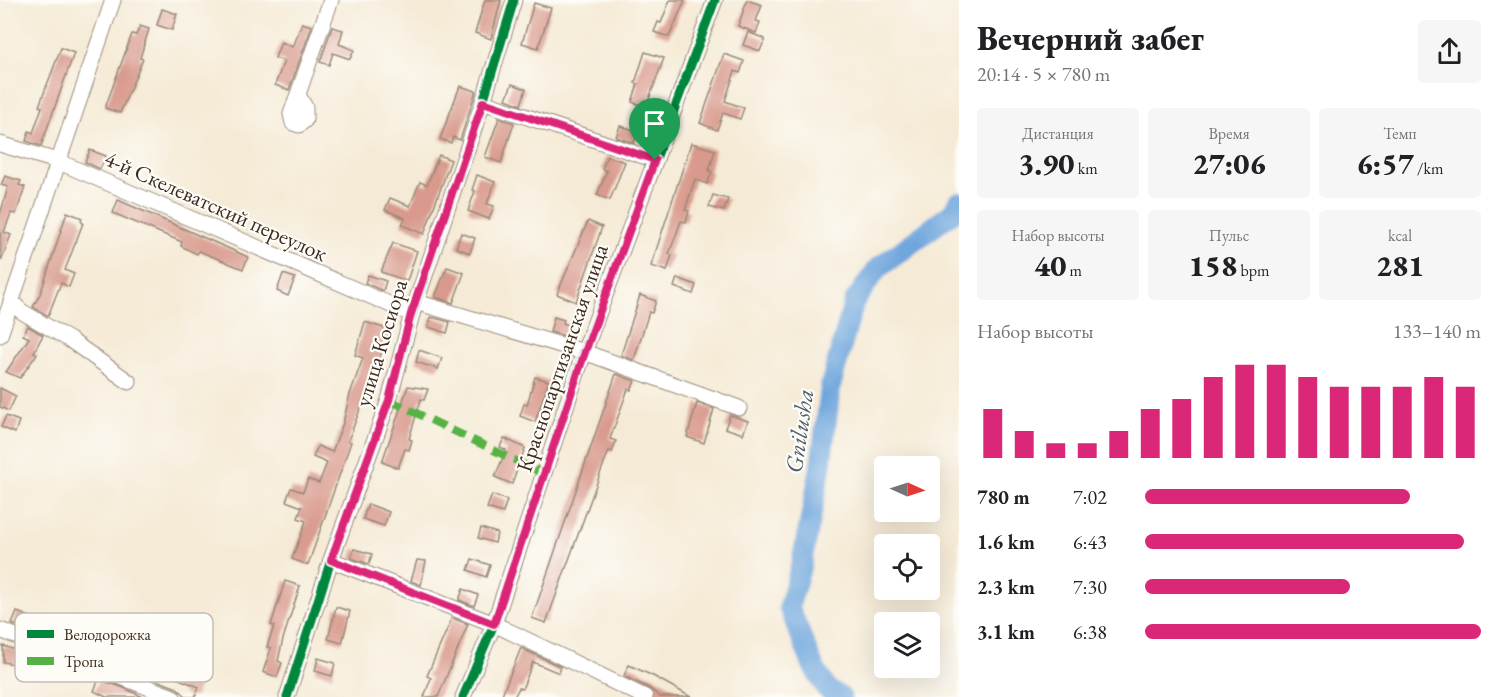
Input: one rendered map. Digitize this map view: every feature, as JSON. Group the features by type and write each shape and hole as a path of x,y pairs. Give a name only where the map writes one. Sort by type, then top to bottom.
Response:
{"street":[{"path":"0,335 113,0"},
{"path":"296,100 331,0"},
{"name":"улица Косиора","path":"287,697 331,560 389,400 414,308 483,102 514,0"},
{"name":"Краснопартизанская улица","path":"463,697 494,624 585,352 715,0"},
{"path":"483,102 655,160"},
{"name":"4-й Скелеватский переулок","path":"0,144 57,162 414,308 585,352 739,408"},
{"path":"11,301 21,311 70,340 129,382"},
{"path":"331,560 494,624 645,697"},
{"path":"0,630 15,636"},
{"path":"134,682 173,697"}],"building":[{"path":"485,0 501,0 491,39 475,33"},
{"path":"670,0 685,0 669,37 654,32 658,22 661,23"},
{"path":"747,0 762,5 756,21 760,22 756,33 738,26"},
{"path":"534,3 551,8 538,48 522,43"},
{"path":"162,9 177,14 172,30 157,25"},
{"path":"302,23 312,26 289,90 275,85 284,61 275,58 281,42 293,47"},
{"path":"140,26 149,29 140,58 143,59 120,113 105,108 132,34 136,35"},
{"path":"332,27 343,30 339,44 354,50 350,59 333,53 329,65 320,62"},
{"path":"748,32 765,39 760,51 743,45"},
{"path":"61,48 74,53 41,146 26,141 29,131 33,133 42,107 39,106"},
{"path":"645,52 664,58 646,107 632,102 638,84 635,83"},
{"path":"724,54 744,61 740,73 735,71 725,101 744,108 740,119 723,113 717,130 700,123"},
{"path":"512,84 526,89 521,105 506,99"},
{"path":"460,86 476,91 460,140 453,137 451,143 440,139"},
{"path":"499,118 514,123 501,163 485,157"},
{"path":"620,126 638,131 634,143 616,137"},
{"path":"691,143 715,150 709,171 712,172 707,184 695,179 685,210 689,211 686,222 681,221 669,254 672,255 667,271 651,266"},
{"path":"90,150 106,156 100,169 85,162"},
{"path":"439,155 451,160 424,234 402,225 405,218 385,210 390,198 410,206 420,182 427,185"},
{"path":"607,156 625,162 610,200 597,195 607,171 602,169"},
{"path":"477,175 495,182 487,204 494,206 489,219 468,211 475,191 472,190"},
{"path":"5,176 21,181 19,185 25,187 16,214 11,213 4,232 11,235 1,261 0,215 8,187 1,185"},
{"path":"713,195 728,199 724,211 709,207"},
{"path":"118,200 248,257 243,269 199,251 197,254 181,246 182,242 113,213"},
{"path":"67,212 82,218 83,223 65,270 74,274 69,287 61,283 48,316 33,307 41,292"},
{"path":"588,221 602,227 576,302 557,294"},
{"path":"461,233 475,238 470,253 456,248"},
{"path":"393,243 417,251 407,281 381,272"},
{"path":"447,267 464,273 453,303 435,297"},
{"path":"283,274 295,278 288,296 277,291"},
{"path":"368,275 386,281 383,291 365,283"},
{"path":"677,278 696,285 693,294 674,287"},
{"path":"640,295 656,301 652,313 649,312 634,360 621,355"},
{"path":"431,317 450,322 447,333 428,327"},
{"path":"554,317 564,320 563,323 568,325 565,336 550,332"},
{"path":"365,322 390,330 348,441 351,442 308,565 292,559 306,521 298,518 302,507 286,501 291,488 303,492 308,479 319,483 327,463 313,457 318,446 332,452 363,358 355,355"},
{"path":"28,326 43,335 34,352 37,354 20,378 6,372 29,338 23,335"},
{"path":"419,350 442,358 438,369 416,362"},
{"path":"616,374 635,381 631,390 628,389 610,439 616,441 604,463 546,623 532,618"},
{"path":"535,377 549,381 535,422 520,416 524,404 527,405"},
{"path":"408,386 428,389 424,400 421,399 409,439 412,440 409,450 405,449 398,468 382,462"},
{"path":"0,388 16,396 9,411 0,407"},
{"path":"697,403 714,409 704,443 687,437"},
{"path":"730,415 748,421 743,434 725,428"},
{"path":"6,416 19,421 15,433 1,427"},
{"path":"504,438 525,448 512,484 495,477 506,450 500,447"},
{"path":"492,495 507,500 503,513 487,508"},
{"path":"368,504 389,512 384,526 363,519"},
{"path":"481,528 497,533 495,543 478,538"},
{"path":"354,549 372,554 369,564 351,558"},
{"path":"472,559 490,565 486,577 468,570"},
{"path":"417,560 426,561 421,585 411,581"},
{"path":"285,581 300,586 283,639 278,661 282,663 277,677 263,672 271,648 267,647 274,626 271,625"},
{"path":"463,589 478,595 474,606 459,600"},
{"path":"336,607 350,611 342,643 328,639"},
{"path":"452,618 468,624 438,697 424,697 431,678 427,676"},
{"path":"3,646 15,650 15,664 3,662"},
{"path":"521,648 561,667 559,673 533,662 522,689 519,688 514,697 501,697"},
{"path":"318,658 335,663 332,676 315,671"},
{"path":"629,665 691,697 660,697 649,688 624,676"},
{"path":"98,682 107,682 143,697 106,697 94,691"},
{"path":"162,682 187,682 199,687 195,697 187,697 177,688"}],"waterway":[{"name":"Gnilusha","path":"841,697 827,689 813,666 789,607 801,566 820,471 831,384 854,302 877,269 952,213 959,202"}],"marked path":[{"path":"389,400 546,475"}],"cycle path":[{"path":"287,697 331,560 389,400 412,314 483,102 514,0"},
{"path":"463,697 494,624 584,352 715,0"}],"route":[{"path":"483,102 655,160 585,352 546,475 494,624 415,591 331,560 389,400 411,314 483,102"}]}
